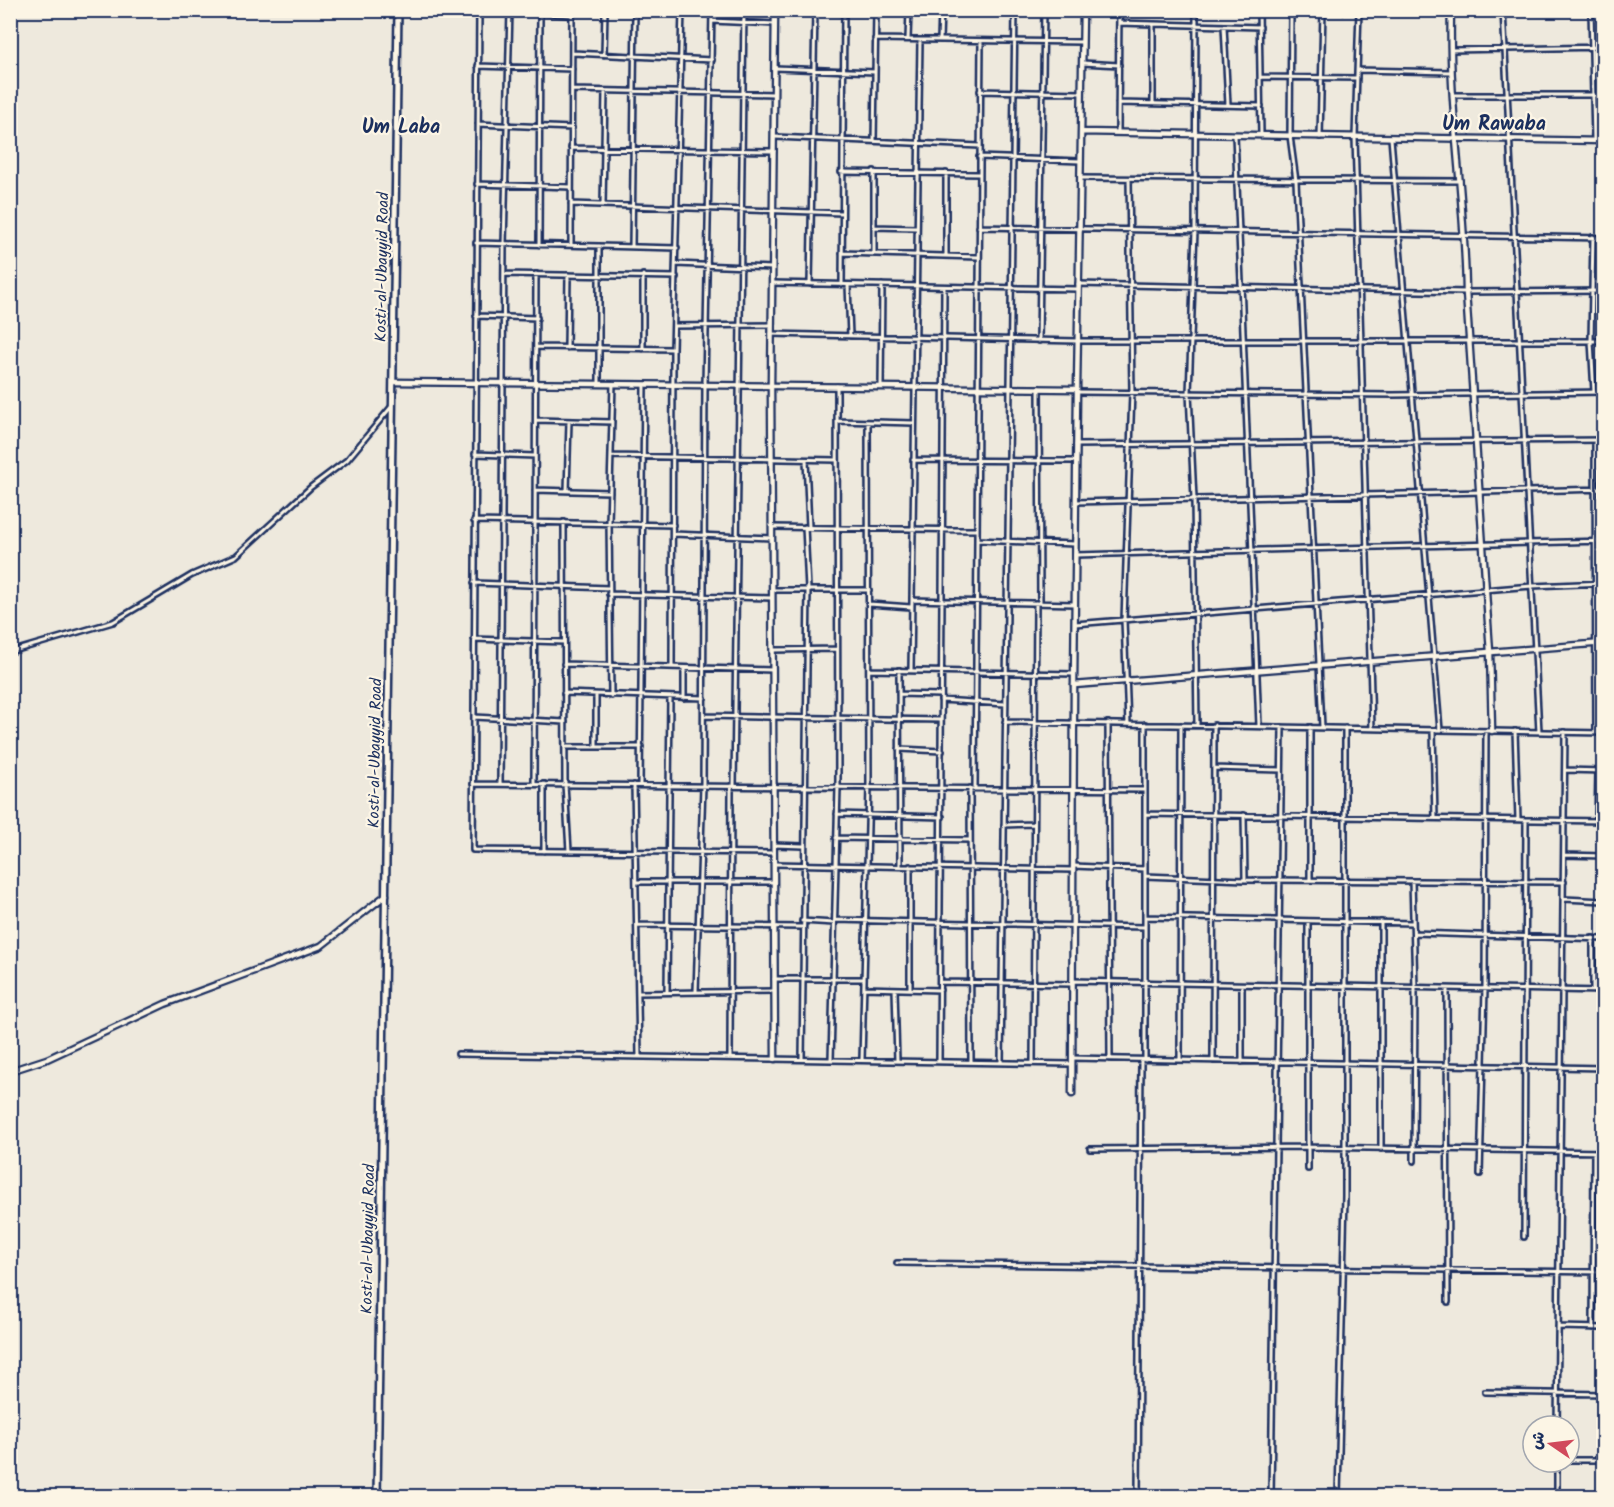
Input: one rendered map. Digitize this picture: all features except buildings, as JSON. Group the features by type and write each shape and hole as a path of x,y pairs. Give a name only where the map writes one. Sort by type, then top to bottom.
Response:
{"highway":[{"name":"Kosti-al-Ubayyid Road","path":"377,1497 398,11"}],"street":[{"path":"479,10 473,850 774,853"},
{"path":"497,10 572,13 571,245"},
{"path":"604,55 605,10"},
{"path":"632,247 635,10"},
{"path":"672,667 673,349 682,10"},
{"path":"696,991 700,926 699,852 703,786 705,668 705,385 712,10"},
{"path":"730,1058 744,10"},
{"path":"775,1059 771,325 776,10"},
{"path":"810,284 815,10"},
{"path":"842,285 844,10"},
{"path":"874,141 876,10"},
{"path":"908,40 909,10"},
{"path":"940,40 941,10"},
{"path":"1001,1063 1015,10"},
{"path":"1039,340 1044,10"},
{"path":"1072,1094 1077,341 1083,10"},
{"path":"1118,133 1119,10"},
{"path":"1196,10 1196,231 1189,393 1194,499 1197,725"},
{"path":"1259,10 1261,135"},
{"path":"1291,10 1290,136 1296,181 1322,728"},
{"path":"1320,137 1325,10 1359,11 1355,137 1372,728"},
{"path":"1451,10 1450,50 1465,236 1472,393 1490,652 1492,731"},
{"path":"1503,10 1539,732"},
{"path":"1591,10 1594,141"},
{"path":"500,784 504,244 510,11"},
{"path":"539,244 540,12"},
{"path":"712,21 775,24"},
{"path":"1119,23 1260,27"},
{"path":"1153,24 1153,104"},
{"path":"1224,26 1228,105"},
{"path":"875,39 1082,42"},
{"path":"911,670 920,40"},
{"path":"975,788 981,41"},
{"path":"1450,50 1604,47"},
{"path":"572,53 712,60"},
{"path":"1082,63 1119,65"},
{"path":"478,66 572,69"},
{"path":"775,68 875,72"},
{"path":"1357,70 1452,72"},
{"path":"1260,77 1357,78"},
{"path":"572,90 774,94"},
{"path":"603,205 605,91"},
{"path":"980,91 1081,93"},
{"path":"1453,95 1604,95"},
{"path":"1118,103 1261,106"},
{"path":"478,124 572,128"},
{"path":"1081,132 1604,141"},
{"path":"1235,135 1259,670 1259,726"},
{"path":"774,137 980,146"},
{"path":"1390,138 1397,234 1409,341 1415,441 1440,730"},
{"path":"572,148 774,151"},
{"path":"980,157 1080,161"},
{"path":"874,171 874,254"},
{"path":"842,172 979,174"},
{"path":"946,173 946,256"},
{"path":"1080,178 1460,182"},
{"path":"1128,724 1124,620 1132,392 1129,179"},
{"path":"477,184 571,188"},
{"path":"571,204 842,213"},
{"path":"874,227 916,228"},
{"path":"979,227 1604,238"},
{"path":"1593,237 1594,291 1591,341 1594,393"},
{"path":"476,243 677,248"},
{"path":"599,246 599,384"},
{"path":"842,253 978,257"},
{"path":"676,264 772,268"},
{"path":"504,274 676,277"},
{"path":"534,784 536,274"},
{"path":"567,348 568,275"},
{"path":"643,275 643,348"},
{"path":"772,283 1041,289 1131,285 1466,292 1604,291"},
{"path":"848,285 850,336"},
{"path":"881,387 882,285"},
{"path":"939,1062 944,287"},
{"path":"476,316 537,318"},
{"path":"674,326 771,325"},
{"path":"771,334 1077,341 1604,340"},
{"path":"537,347 673,349"},
{"path":"393,382 1039,388 1189,393 1604,393"},
{"path":"611,696 609,522 613,384"},
{"path":"640,785 644,385"},
{"path":"831,1060 838,787 837,387"},
{"path":"1033,1063 1034,789 1040,542 1039,388"},
{"path":"10,652 113,622 192,575 236,556 311,487 347,460 393,404"},
{"path":"536,420 612,422"},
{"path":"567,491 568,421"},
{"path":"837,421 914,423"},
{"path":"862,1060 869,787 868,422"},
{"path":"1595,440 1596,733"},
{"path":"1076,445 1604,440"},
{"path":"475,454 535,456"},
{"path":"611,456 837,460"},
{"path":"802,1059 808,590 806,460"},
{"path":"913,460 1076,461"},
{"path":"1076,502 1604,489"},
{"path":"534,490 610,492"},
{"path":"474,521 673,525"},
{"path":"564,522 565,784 569,851"},
{"path":"772,527 977,530"},
{"path":"673,534 772,538"},
{"path":"977,540 1075,544"},
{"path":"1075,555 1604,541"},
{"path":"474,583 609,588"},
{"path":"1075,624 1532,586 1604,583"},
{"path":"772,590 868,590"},
{"path":"609,594 772,598"},
{"path":"912,600 1075,604"},
{"path":"868,604 912,607"},
{"path":"474,639 564,642"},
{"path":"1074,685 1604,643"},
{"path":"772,650 838,649"},
{"path":"564,664 773,670"},
{"path":"684,668 684,698"},
{"path":"869,670 1074,674"},
{"path":"899,670 900,866"},
{"path":"564,693 704,698"},
{"path":"899,694 1006,704"},
{"path":"596,695 596,747"},
{"path":"667,992 670,697"},
{"path":"704,716 941,720"},
{"path":"474,717 565,722"},
{"path":"1005,722 1604,733"},
{"path":"1108,723 1110,1059"},
{"path":"1138,1497 1145,983 1145,724"},
{"path":"1180,1060 1181,725"},
{"path":"1213,1061 1214,725"},
{"path":"1271,1497 1282,727"},
{"path":"1310,727 1310,880"},
{"path":"1338,1497 1345,1147 1345,728"},
{"path":"1433,730 1435,819"},
{"path":"1480,1174 1485,989 1485,731"},
{"path":"1515,731 1518,819"},
{"path":"1557,1414 1565,732"},
{"path":"565,747 641,747"},
{"path":"899,749 942,751"},
{"path":"1214,768 1281,770"},
{"path":"1565,770 1604,771"},
{"path":"1597,821 1598,771"},
{"path":"473,784 1145,790"},
{"path":"544,784 544,851"},
{"path":"634,785 639,1057"},
{"path":"970,788 971,1062"},
{"path":"837,814 942,817"},
{"path":"1145,814 1604,821"},
{"path":"1244,815 1245,880"},
{"path":"1524,1237 1526,820"},
{"path":"1004,825 1034,824"},
{"path":"836,838 970,840"},
{"path":"774,845 803,846"},
{"path":"1564,855 1604,856"},
{"path":"774,864 1145,869"},
{"path":"910,867 910,989"},
{"path":"1145,876 1245,880 1564,882"},
{"path":"1412,881 1415,988 1414,1161"},
{"path":"636,882 774,882"},
{"path":"10,1071 47,1059 165,1004 321,946 386,895"},
{"path":"1564,899 1604,901"},
{"path":"1145,917 1414,923"},
{"path":"802,921 866,920 970,925 1145,927"},
{"path":"1308,921 1308,1169"},
{"path":"1381,922 1382,988 1379,1064 1381,1149"},
{"path":"637,925 802,927"},
{"path":"1414,933 1604,939"},
{"path":"1593,938 1593,991"},
{"path":"774,979 864,979"},
{"path":"940,982 1033,984 1110,982 1604,991"},
{"path":"1242,986 1242,1062"},
{"path":"864,988 940,990"},
{"path":"638,993 730,989 774,991"},
{"path":"895,989 897,1061"},
{"path":"1447,989 1448,1302"},
{"path":"458,1054 1001,1063 1110,1059 1604,1068"},
{"path":"1090,1149 1345,1147 1604,1152"},
{"path":"1593,1328 1594,1152"},
{"path":"897,1263 1604,1272"},
{"path":"1558,1327 1604,1328"},
{"path":"1485,1392 1604,1394"},
{"path":"1581,1460 1604,1460"},
{"path":"1557,1474 1557,1497"}],"district":[{"name":"Um Rawaba","path":"1494,123"},
{"name":"Um Laba","path":"401,126"}]}
